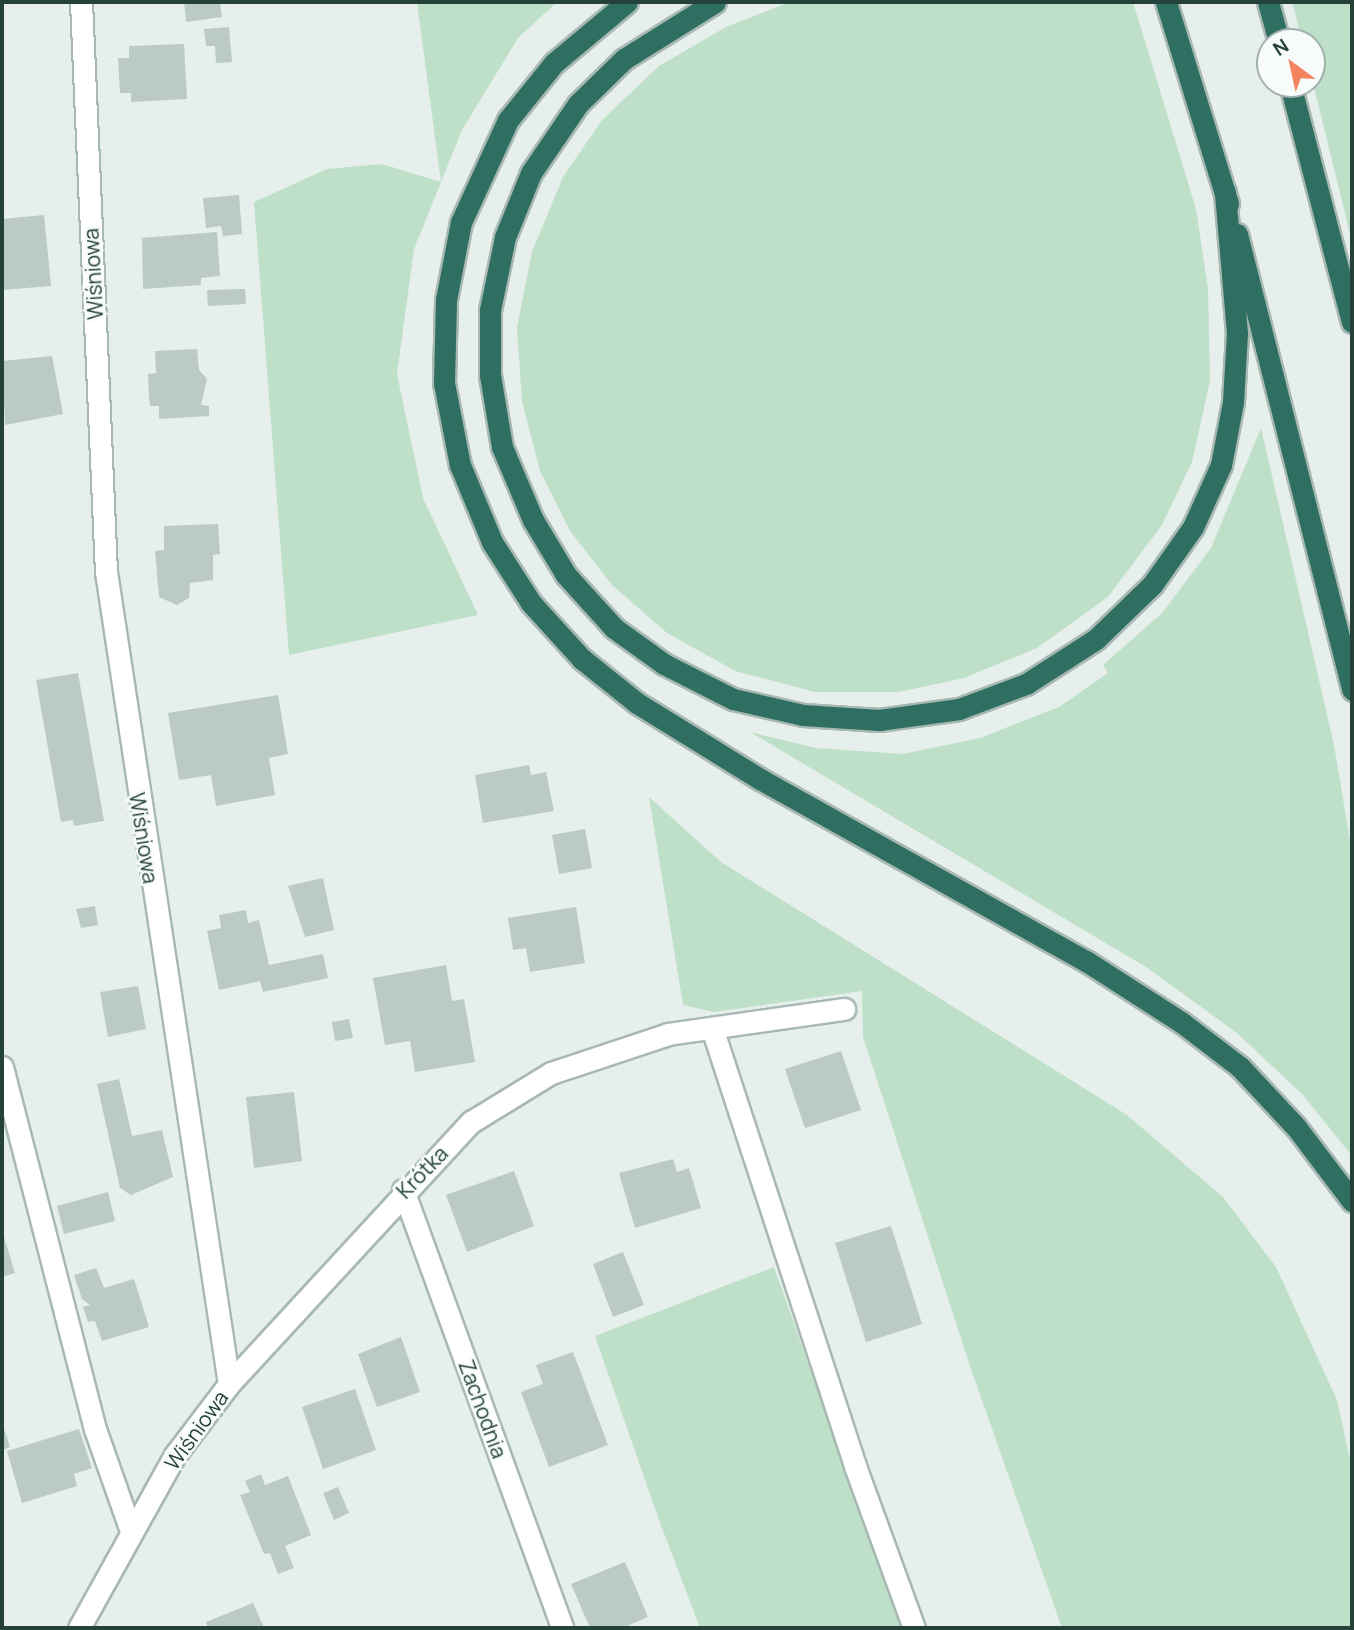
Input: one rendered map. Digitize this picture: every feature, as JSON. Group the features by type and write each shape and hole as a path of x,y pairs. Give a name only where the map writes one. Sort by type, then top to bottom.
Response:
{"highway":[{"path":"626,2 554,63 508,120 461,222 446,300 444,383 460,465 492,542 531,603 582,659 637,702 760,779 1086,961 1181,1022 1240,1068 1296,1127 1352,1201"},
{"path":"715,2 624,59 578,104 531,173 505,237 490,310 490,374 502,447 533,520 566,575 614,628 664,664 733,699 803,715 879,720 960,709 1026,684 1096,639 1152,585 1193,527 1222,465 1231,415 1237,333 1224,192"},
{"path":"1166,2 1262,317 1352,690"},
{"path":"1268,2 1275,28"},
{"path":"1294,98 1352,323"}],"street":[{"name":"Wiśniowa","path":"79,1628 175,1455 229,1384 106,572 81,2"},
{"name":"Krótka","path":"229,1384 403,1190 471,1122 551,1073 668,1034 844,1009"},
{"path":"712,1028 855,1466 914,1628"},
{"path":"2,1067 95,1429 131,1531"},
{"name":"Zachodnia","path":"403,1190 562,1628"}],"green space":[{"path":"417,2 557,2 518,38 462,130 441,182"},
{"path":"790,2 1133,2 1196,209 1208,288 1210,381 1192,462 1162,525 1108,597 1037,648 964,678 899,692 815,692 735,671 667,633 612,585 570,531 540,471 522,401 517,328 532,252 563,177 602,120 659,66 726,27"},
{"path":"1292,2 1352,2 1352,242 1317,98 1326,98 1326,28 1299,28"},
{"path":"382,164 441,182 414,249 397,374 423,498 478,615 289,655 254,202 327,169"},
{"path":"1261,428 1334,745 1352,852 1352,1156 1303,1095 1237,1033 1146,967 750,732 816,748 903,754 980,738 1059,707 1108,673 1103,665 1162,613 1211,548"},
{"path":"649,797 721,862 1127,1115 1223,1197 1276,1267 1337,1400 1352,1469 1352,1628 1062,1628 970,1366 863,1037 862,991 714,1012 683,1005"},
{"path":"774,1267 902,1628 700,1628 659,1520 595,1336"}],"building":[{"path":"184,2 220,2 222,17 186,22"},
{"path":"229,27 232,62 216,63 215,46 206,46 204,29"},
{"path":"184,44 187,99 131,102 131,93 120,93 118,58 129,58 129,46"},
{"path":"239,195 242,234 223,236 221,226 206,228 203,198"},
{"path":"44,215 51,286 2,290 2,219"},
{"path":"217,232 220,276 201,278 201,285 143,289 142,238"},
{"path":"245,289 246,304 208,306 207,290"},
{"path":"197,349 199,370 207,379 201,405 209,406 209,416 159,419 159,406 150,406 149,396 148,374 156,373 155,351"},
{"path":"52,356 63,414 5,425 2,361"},
{"path":"218,524 220,554 213,555 213,580 190,583 189,598 177,605 159,597 155,551 164,550 164,526"},
{"path":"78,673 104,821 74,826 73,820 61,822 36,680"},
{"path":"278,695 288,754 269,758 275,795 216,806 211,775 179,780 168,713"},
{"path":"529,765 531,775 546,772 554,811 483,823 475,775"},
{"path":"585,829 592,868 559,874 552,835"},
{"path":"323,878 334,930 305,937 288,886"},
{"path":"95,906 98,925 81,928 76,909"},
{"path":"576,907 585,963 530,972 526,948 513,950 508,918"},
{"path":"246,910 248,923 259,920 269,965 323,954 328,978 263,992 260,981 219,990 207,931 221,928 219,915"},
{"path":"446,965 452,1001 464,999 475,1062 415,1072 410,1041 385,1045 373,978"},
{"path":"138,986 146,1029 108,1037 100,992"},
{"path":"349,1019 353,1038 335,1041 332,1022"},
{"path":"841,1051 861,1110 805,1128 785,1069"},
{"path":"119,1079 132,1136 162,1130 173,1177 131,1195 120,1188 97,1084"},
{"path":"294,1092 302,1161 254,1168 246,1097"},
{"path":"673,1159 677,1172 689,1168 701,1208 635,1228 619,1173"},
{"path":"514,1171 534,1226 467,1252 446,1195"},
{"path":"108,1192 115,1221 64,1234 57,1206"},
{"path":"891,1226 922,1324 866,1342 835,1243"},
{"path":"2,1230 15,1273 2,1277"},
{"path":"623,1252 644,1305 613,1317 593,1264"},
{"path":"96,1268 104,1288 134,1279 149,1327 102,1341 95,1321 88,1322 83,1307 90,1305 82,1299 74,1275"},
{"path":"401,1337 420,1392 377,1407 358,1354"},
{"path":"573,1352 608,1445 549,1467 521,1392 543,1384 536,1365"},
{"path":"355,1389 376,1450 323,1469 302,1407"},
{"path":"2,1422 10,1447 2,1450"},
{"path":"79,1429 92,1468 74,1474 77,1486 22,1503 7,1451"},
{"path":"261,1474 265,1485 288,1476 311,1535 285,1546 294,1568 278,1574 270,1553 264,1554 240,1495 250,1492 245,1481"},
{"path":"338,1487 349,1513 334,1520 323,1493"},
{"path":"625,1562 648,1617 622,1628 590,1628 571,1584"},
{"path":"253,1603 264,1628 208,1628 206,1622"}]}
